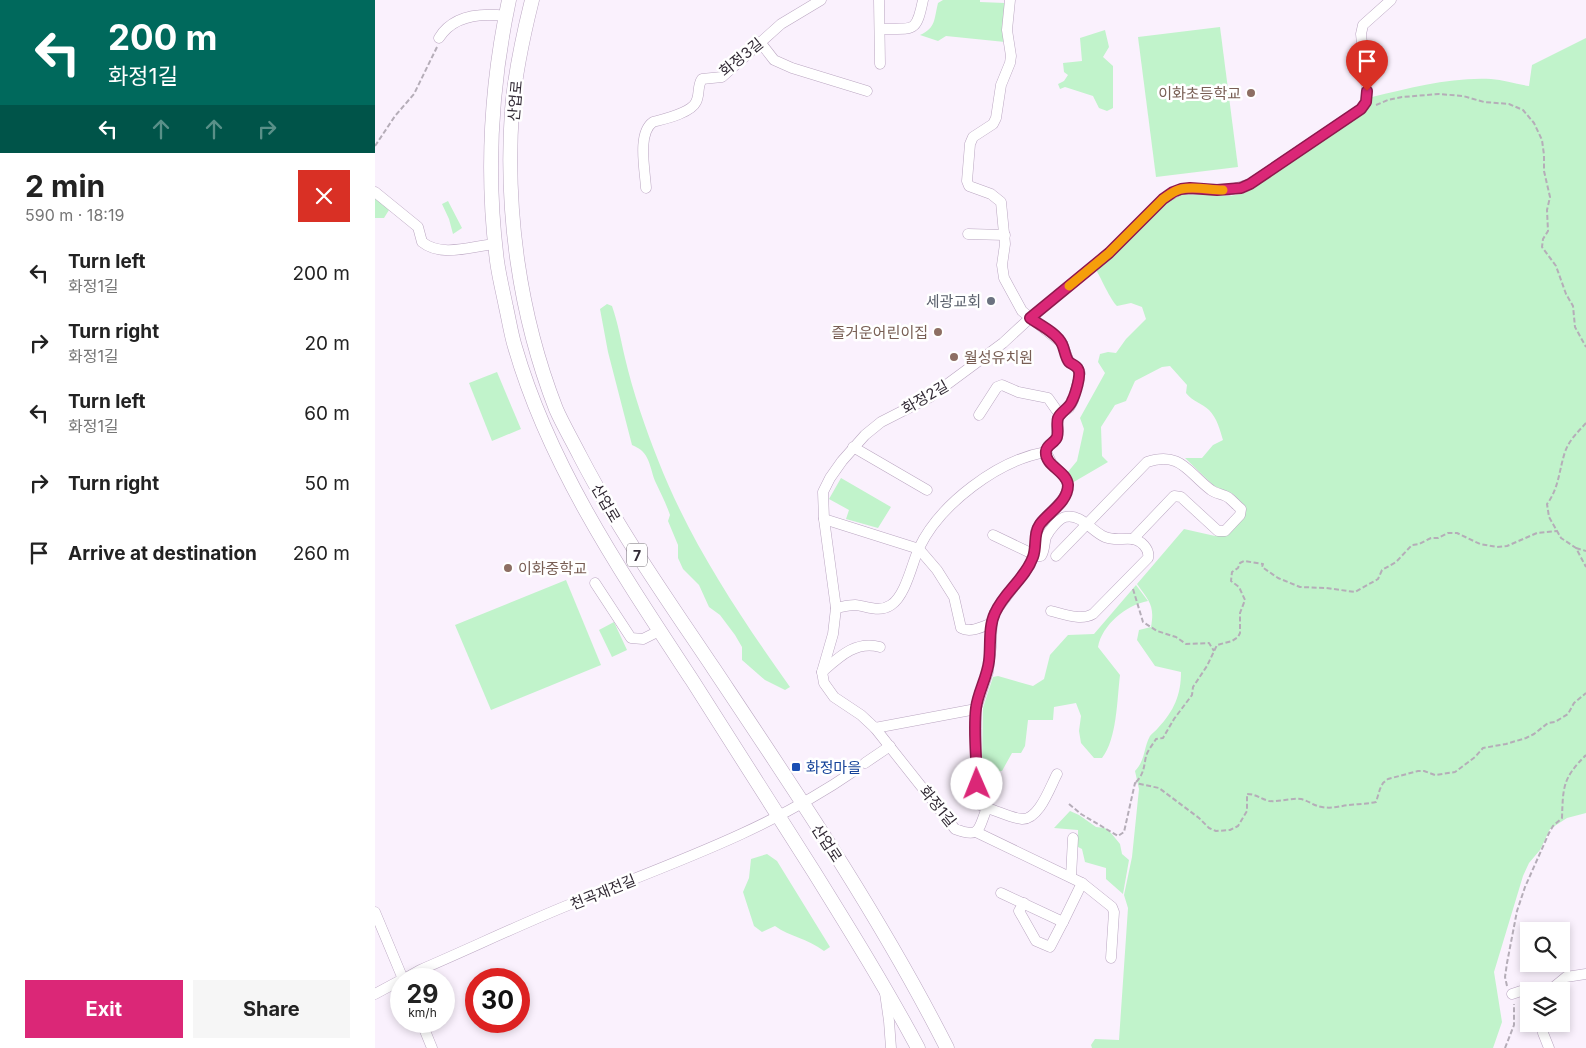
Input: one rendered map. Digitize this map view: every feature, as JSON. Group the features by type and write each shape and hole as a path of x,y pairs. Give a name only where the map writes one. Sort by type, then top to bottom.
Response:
{"main road":[{"name":"산업로","path":"509,0 501,41 493,108 491,189 497,262 515,346 539,416 581,503 632,591 779,816 883,985 918,1048"},
{"name":"산업로","path":"532,0 521,44 513,110 511,190 517,262 534,343 557,411 599,492 653,581 802,803 874,916 927,1008 947,1048"}],"street":[{"name":"화정3길","path":"646,188 643,142 648,125 689,109 697,102 702,80 721,77 804,5 821,0"},
{"path":"879,0 881,30 880,64"},
{"path":"881,30 911,28 916,25 919,20 923,0"},
{"path":"1010,0 1007,30 1011,56 1010,63 1001,85 996,118 993,124 973,137 970,144 967,182 969,186 991,194 1001,202 1005,235 1002,272 1004,278 1022,312 1062,343 1069,362 1078,368 1079,373 1073,400 1069,408 1060,415 1057,424 1058,435 1048,446 1046,452 1048,458 1065,477 1068,484 1063,499 1040,524 1036,531 1034,555 1021,579 995,612 991,624 988,672 976,709 977,798 980,804 987,808 1020,819 1027,818 1033,816 1038,809 1057,774"},
{"path":"1361,109 1366,102 1367,91 1361,34 1363,25 1391,0"},
{"path":"439,38 450,25 466,18 487,14 506,16"},
{"path":"760,42 774,60 792,68 867,91"},
{"name":"화정2길","path":"822,672 833,634 836,608 823,519 823,492 830,478 853,447 881,422 930,397 1003,343 1030,318 1109,253 1168,196 1181,189 1229,190 1245,186 1361,109"},
{"path":"375,192 387,204 418,227 422,242 434,249 455,250 495,244"},
{"path":"968,234 1005,235"},
{"path":"979,415 997,387 1001,385 1018,392 1048,398 1060,415"},
{"path":"853,447 927,490"},
{"path":"836,608 852,605 883,609 891,605 904,587 919,549 935,522 958,499 998,469 1023,457 1046,452"},
{"path":"1056,556 1147,462 1156,459 1167,459 1184,464 1212,491 1229,498 1241,509 1240,515 1225,531 1218,531 1181,497 1174,496 1133,539"},
{"path":"993,535 1034,555 1041,556 1049,532 1060,520 1070,517 1087,524 1103,536 1133,539 1147,549 1149,553 1147,558 1087,618 1051,611"},
{"path":"823,519 919,549 937,570 954,597 961,628 966,630 981,628 991,624"},
{"path":"595,583 631,638 643,639 659,632"},
{"path":"880,647 872,645 855,647 822,672 824,683 834,697 861,714 875,728 976,709"},
{"name":"화정1길","path":"875,728 955,829 969,834 976,832 987,808"},
{"path":"865,763 889,746"},
{"name":"천곡재전길","path":"425,968 556,911 685,859 779,816 853,771"},
{"path":"976,832 1082,883 1112,907 1114,912 1111,958"},
{"path":"1071,877 1073,838"},
{"path":"1023,904 1019,911 1036,941 1050,947 1082,883"},
{"path":"1001,892 1063,922"},
{"path":"375,912 398,968"},
{"path":"1559,982 1565,977 1586,974"},
{"path":"883,985 888,1012 891,1048"},
{"name":"천곡재전길","path":"375,994 390,986"},
{"path":"1512,994 1520,992"},
{"path":"1543,1032 1549,1048"},
{"path":"426,1033 432,1048"}],"path":[{"path":"375,146 420,84 434,57 439,38"},
{"path":"1361,109 1388,100 1423,94 1439,94 1463,96 1484,102 1509,104 1523,110 1534,123 1542,140 1545,155 1544,171 1550,197 1547,210 1549,231 1543,239 1542,248 1556,266 1565,294 1573,306 1575,327 1586,347"},
{"path":"1586,423 1572,438 1565,451 1559,480 1547,504 1549,517 1561,538 1576,548 1586,551"},
{"path":"1069,804 1081,814 1118,836 1124,832 1135,783 1141,776 1153,743 1156,739 1163,738 1174,719 1192,695 1193,688 1202,676 1217,645 1232,641 1240,633 1240,613 1245,600 1239,587 1231,581 1232,572 1238,568 1240,563 1244,561 1263,564 1262,567 1278,578 1296,586 1355,592 1379,579 1382,570 1396,562 1412,545 1431,538 1438,538 1448,533 1457,533 1480,544 1497,547 1507,546 1537,533 1557,531"},
{"path":"1576,548 1586,567"},
{"path":"1128,579 1135,592 1143,622 1157,631 1176,637 1186,644 1209,643 1214,651"},
{"path":"1135,783 1159,788 1199,818 1209,828 1216,830 1230,830 1238,826 1247,812 1247,794 1253,794 1271,801 1303,800 1312,805 1325,808 1340,808 1376,802 1379,790 1388,779 1418,771 1425,771 1435,775 1455,772 1475,757 1483,748 1526,738 1549,723 1555,722 1568,714 1574,703 1586,693"},
{"path":"1505,1048 1513,1025 1514,1011 1512,994 1506,985 1505,977 1517,911 1525,887 1549,833 1553,826 1562,818 1562,795 1568,775 1586,755"}],"green space":[{"path":"943,0 980,0 980,2 1005,3 1005,42 946,36 938,41 920,35 932,26 938,3"},
{"path":"1220,27 1238,167 1156,177 1138,37"},
{"path":"1105,30 1109,47 1103,57 1113,66 1113,108 1107,111 1099,108 1093,96 1065,87 1060,89 1058,84 1064,81 1068,75 1064,72 1063,63 1082,61 1080,38"},
{"path":"1586,38 1586,813 1567,818 1550,829 1540,850 1529,863 1523,876 1494,972 1502,1022 1493,1048 1092,1048 1091,1045 1095,1039 1119,1040 1128,908 1124,895 1132,857 1139,789 1135,771 1143,758 1150,736 1164,722 1172,709 1178,695 1181,680 1181,672 1155,666 1137,640 1139,630 1151,627 1152,613 1148,599 1137,584 1184,529 1215,536 1227,536 1245,516 1245,508 1233,494 1214,486 1185,458 1202,458 1213,445 1223,440 1212,413 1186,393 1187,385 1170,366 1162,367 1135,381 1126,401 1115,405 1101,427 1102,456 1108,462 1072,483 1067,473 1077,461 1084,429 1080,418 1105,373 1098,362 1100,354 1116,353 1126,339 1146,319 1142,307 1131,303 1117,306 1095,268 1137,233 1166,202 1182,193 1230,196 1245,193 1340,129 1370,103 1372,97 1431,84 1461,80 1491,79 1529,86 1532,65"},
{"path":"375,197 389,210 384,218 375,218"},
{"path":"448,201 462,228 453,234 442,204"},
{"path":"607,304 612,306 628,371 640,409 653,448 671,490 700,549 752,633 790,687 785,690 765,680 742,660 742,647 735,635 720,615 709,607 699,585 683,569 678,558 678,545 668,521 670,515 646,455 632,445 608,352 600,309"},
{"path":"497,372 521,429 492,441 469,383"},
{"path":"841,478 891,507 878,528 846,519 849,510 829,499"},
{"path":"566,580 601,665 491,710 455,625"},
{"path":"1136,585 1148,601 1131,607 1116,617 1104,631 1098,647 1120,675 1111,741 1102,758 1094,758 1081,743 1079,731 1081,716 1076,703 1054,707 1053,720 1028,720 1025,746 1021,753 1012,753 1002,771 985,772 982,766 983,708 993,677 998,676 1033,686 1044,679 1050,655 1068,635 1094,634"},
{"path":"614,622 627,650 612,657 599,630"},
{"path":"1070,811 1096,827 1105,828 1120,844 1122,854 1129,860 1123,894 1106,879 1106,868 1085,862 1082,849 1078,847 1078,830 1054,828"},
{"path":"767,854 777,861 830,947 824,951 775,926 762,932 754,926 743,892 749,878 751,859"}],"slow traffic":[{"path":"1069,286 1109,253 1163,199 1173,192 1190,188 1223,190"}],"place":[{"name":"이화초등학교","path":"1251,93"},
{"name":"세광교회","path":"991,301"},
{"name":"즐거운어린이집","path":"938,332"},
{"name":"월성유치원","path":"954,357"},
{"name":"이화중학교","path":"508,568"},
{"name":"화정마을","path":"796,767"}],"route":[{"path":"977,784 976,709 988,672 991,624 995,612 1030,565 1036,548 1036,531 1063,499 1068,484 1065,477 1052,464 1046,452 1048,446 1058,435 1058,418 1069,408 1073,400 1079,373 1078,368 1069,362 1062,343 1030,318 1109,253 1163,199 1173,192 1190,188 1229,190 1250,184 1361,109 1366,102 1367,91"}]}
